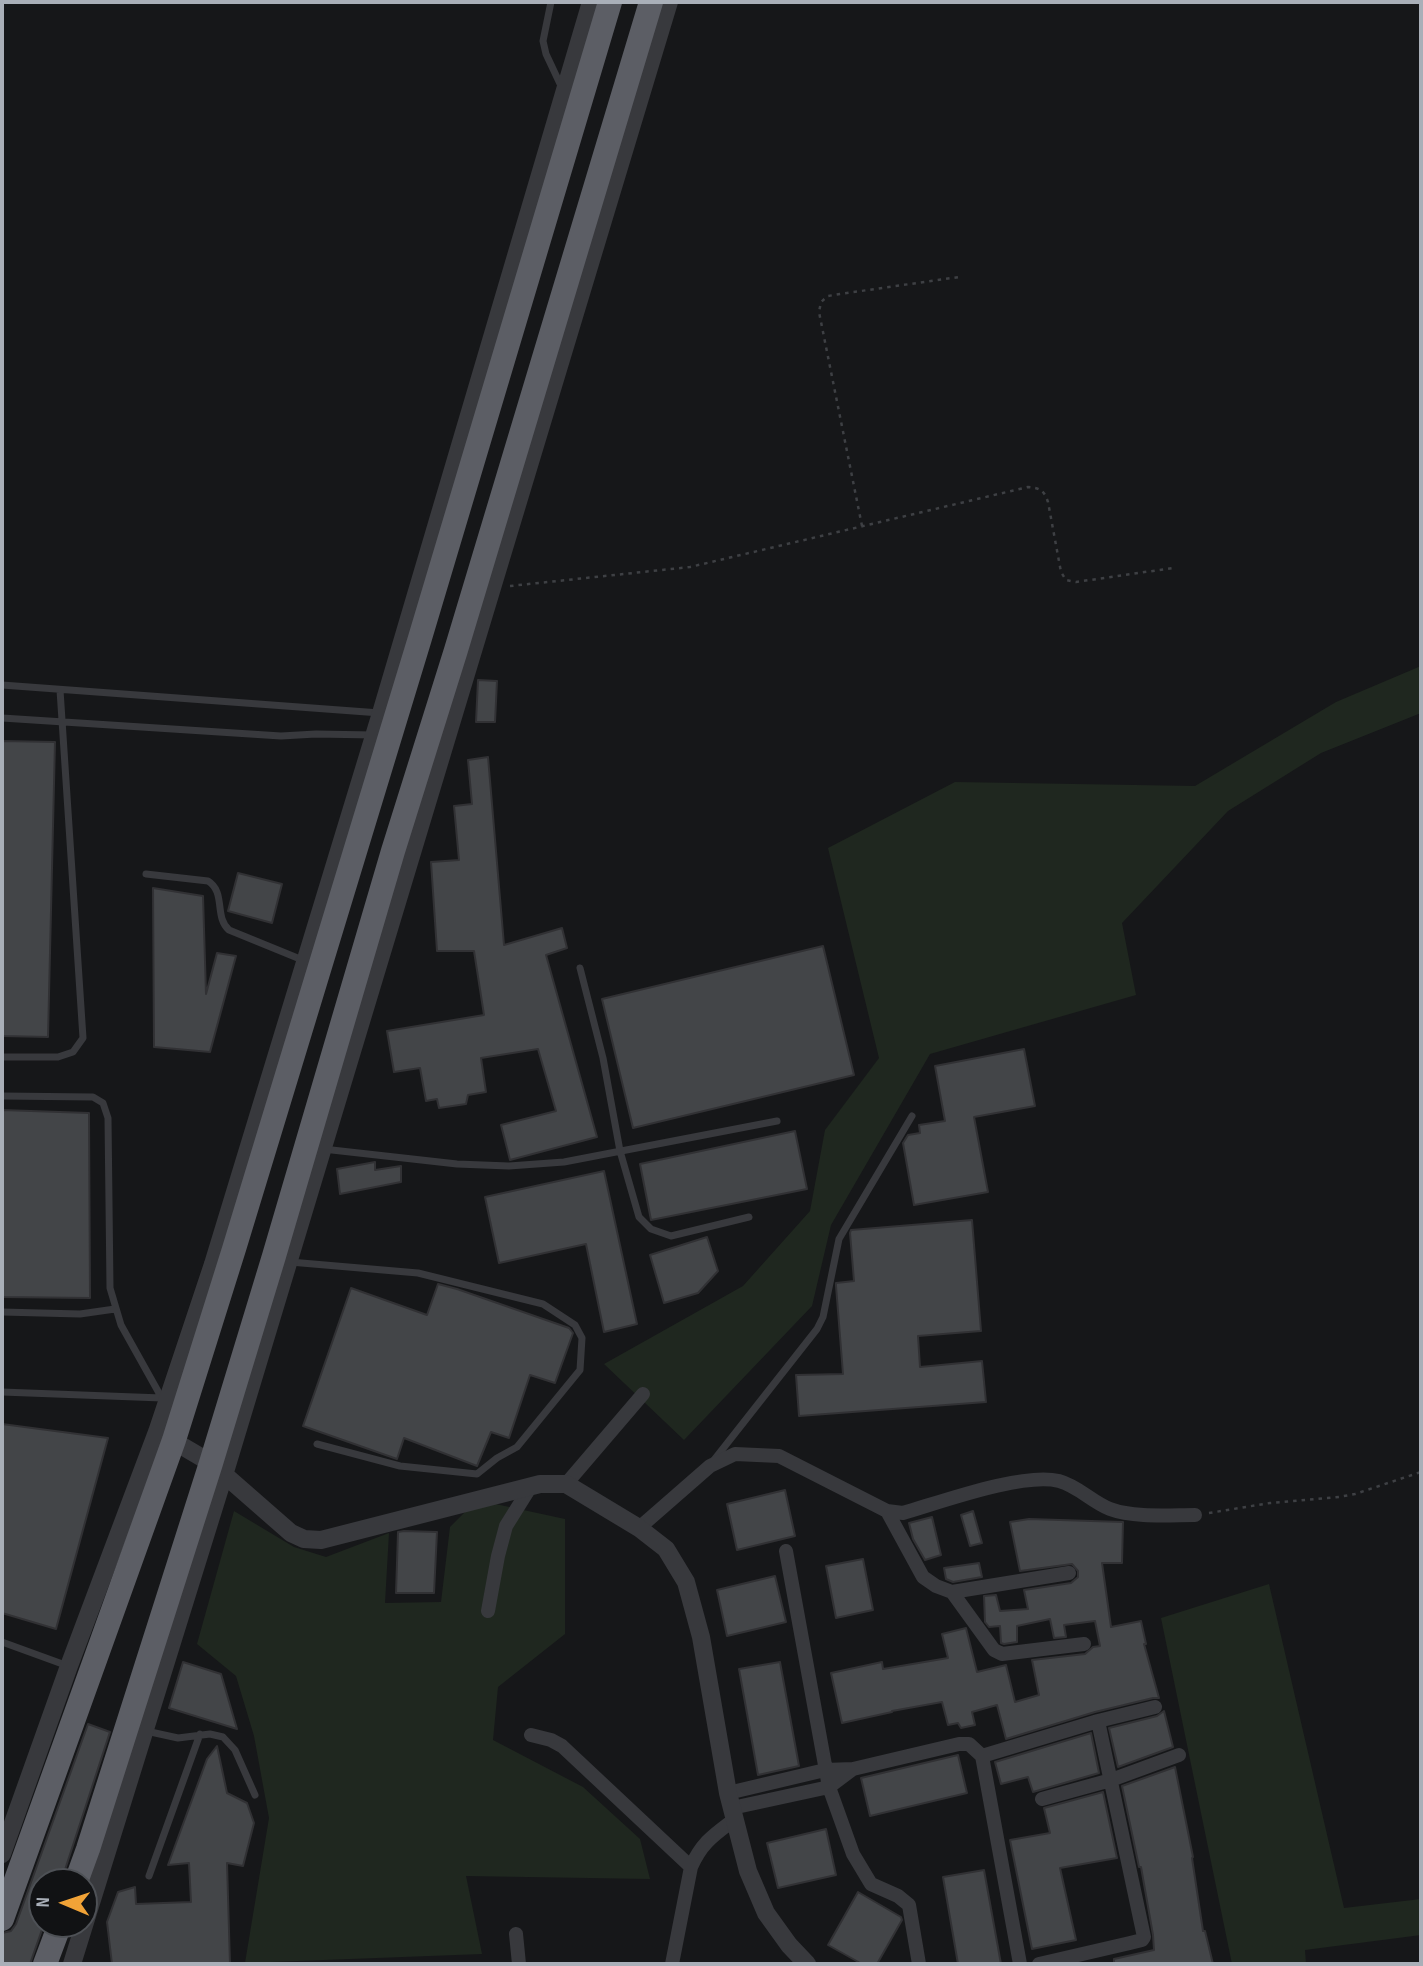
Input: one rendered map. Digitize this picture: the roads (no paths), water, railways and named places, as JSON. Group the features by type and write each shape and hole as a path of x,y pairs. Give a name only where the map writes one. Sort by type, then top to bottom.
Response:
{"highway":[{"path":"2,1919 165,1436 234,1249 610,2"},
{"path":"81,1868 217,1469 393,851 651,2"},
{"path":"46,1964 55,1938"}],"street":[{"path":"2,1854 69,1666 165,1436 164,1402 213,1264 306,961 591,2"},
{"path":"72,1964 145,1731 217,1469 288,1262 323,1149 669,2"},
{"path":"574,1488 643,1394"},
{"path":"165,1436 217,1469 291,1533 304,1539 321,1540 540,1484 574,1488 639,1528 666,1549 686,1582 701,1637 732,1807 748,1871 766,1913 789,1945 807,1964"},
{"path":"639,1528 710,1466 735,1454 779,1457 887,1511 903,1513 1008,1483 1031,1480 1059,1481 1082,1491 1108,1509 1125,1513 1195,1515"},
{"path":"488,1611 506,1526 531,1486"},
{"path":"887,1511 923,1577 936,1587 952,1592 1069,1573"},
{"path":"786,1551 829,1787 853,1854 871,1884 898,1896 909,1905 919,1964"},
{"path":"952,1592 994,1650 1002,1654 1084,1644"},
{"path":"982,1756 1155,1707"},
{"path":"1039,1964 1130,1944 1142,1940 1143,1937 1098,1721"},
{"path":"531,1735 562,1746 691,1867"},
{"path":"672,1964 691,1867 697,1853 732,1807 825,1770 853,1769 959,1744 970,1744 982,1756 1020,1964"},
{"path":"1042,1799 1111,1780 1179,1755"},
{"path":"732,1807 829,1787 853,1769"},
{"path":"516,1934 519,1964"}],"lane":[{"path":"551,2 543,41 546,54 564,91"},
{"path":"2,685 381,713"},
{"path":"2,1057 58,1057 73,1052 83,1038 60,690"},
{"path":"2,719 281,736 374,735"},
{"path":"146,874 208,881 218,891 223,925 229,930 306,961"},
{"path":"580,968 603,1058 620,1152 639,1217 651,1229 671,1236 749,1217"},
{"path":"2,1096 93,1097 103,1103 108,1118 110,1288 121,1325 164,1402"},
{"path":"710,1466 817,1329 823,1317 839,1239 912,1116"},
{"path":"323,1149 457,1164 509,1166 620,1152 778,1121"},
{"path":"288,1262 418,1273 543,1304 575,1325 582,1338 580,1370 517,1447 477,1474 400,1466 317,1444"},
{"path":"2,1312 80,1314 115,1309"},
{"path":"2,1392 164,1402"},
{"path":"2,1642 69,1666"},
{"path":"145,1731 178,1738 200,1734 223,1737 234,1750 256,1795"},
{"path":"149,1876 200,1734"}]}
